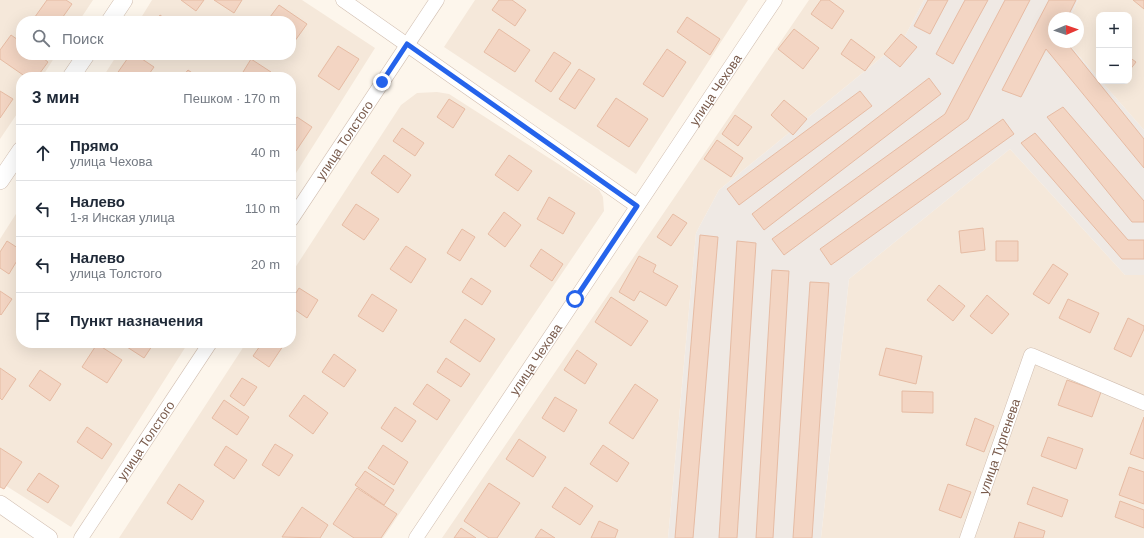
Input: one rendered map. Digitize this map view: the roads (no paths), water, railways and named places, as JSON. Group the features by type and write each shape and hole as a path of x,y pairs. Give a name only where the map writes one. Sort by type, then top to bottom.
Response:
{"street":[{"path":"113,16 124,0"},
{"path":"344,0 637,206"},
{"name":"улица Толстого","path":"296,212 437,0"},
{"name":"улица Чехова","path":"416,538 775,0"},
{"path":"74,72 83,60"},
{"path":"0,181 16,157"},
{"name":"улица Толстого","path":"81,538 207,348"},
{"name":"улица Тургенева","path":"967,538 1030,355 1144,403"},
{"path":"0,504 48,538"}]}
